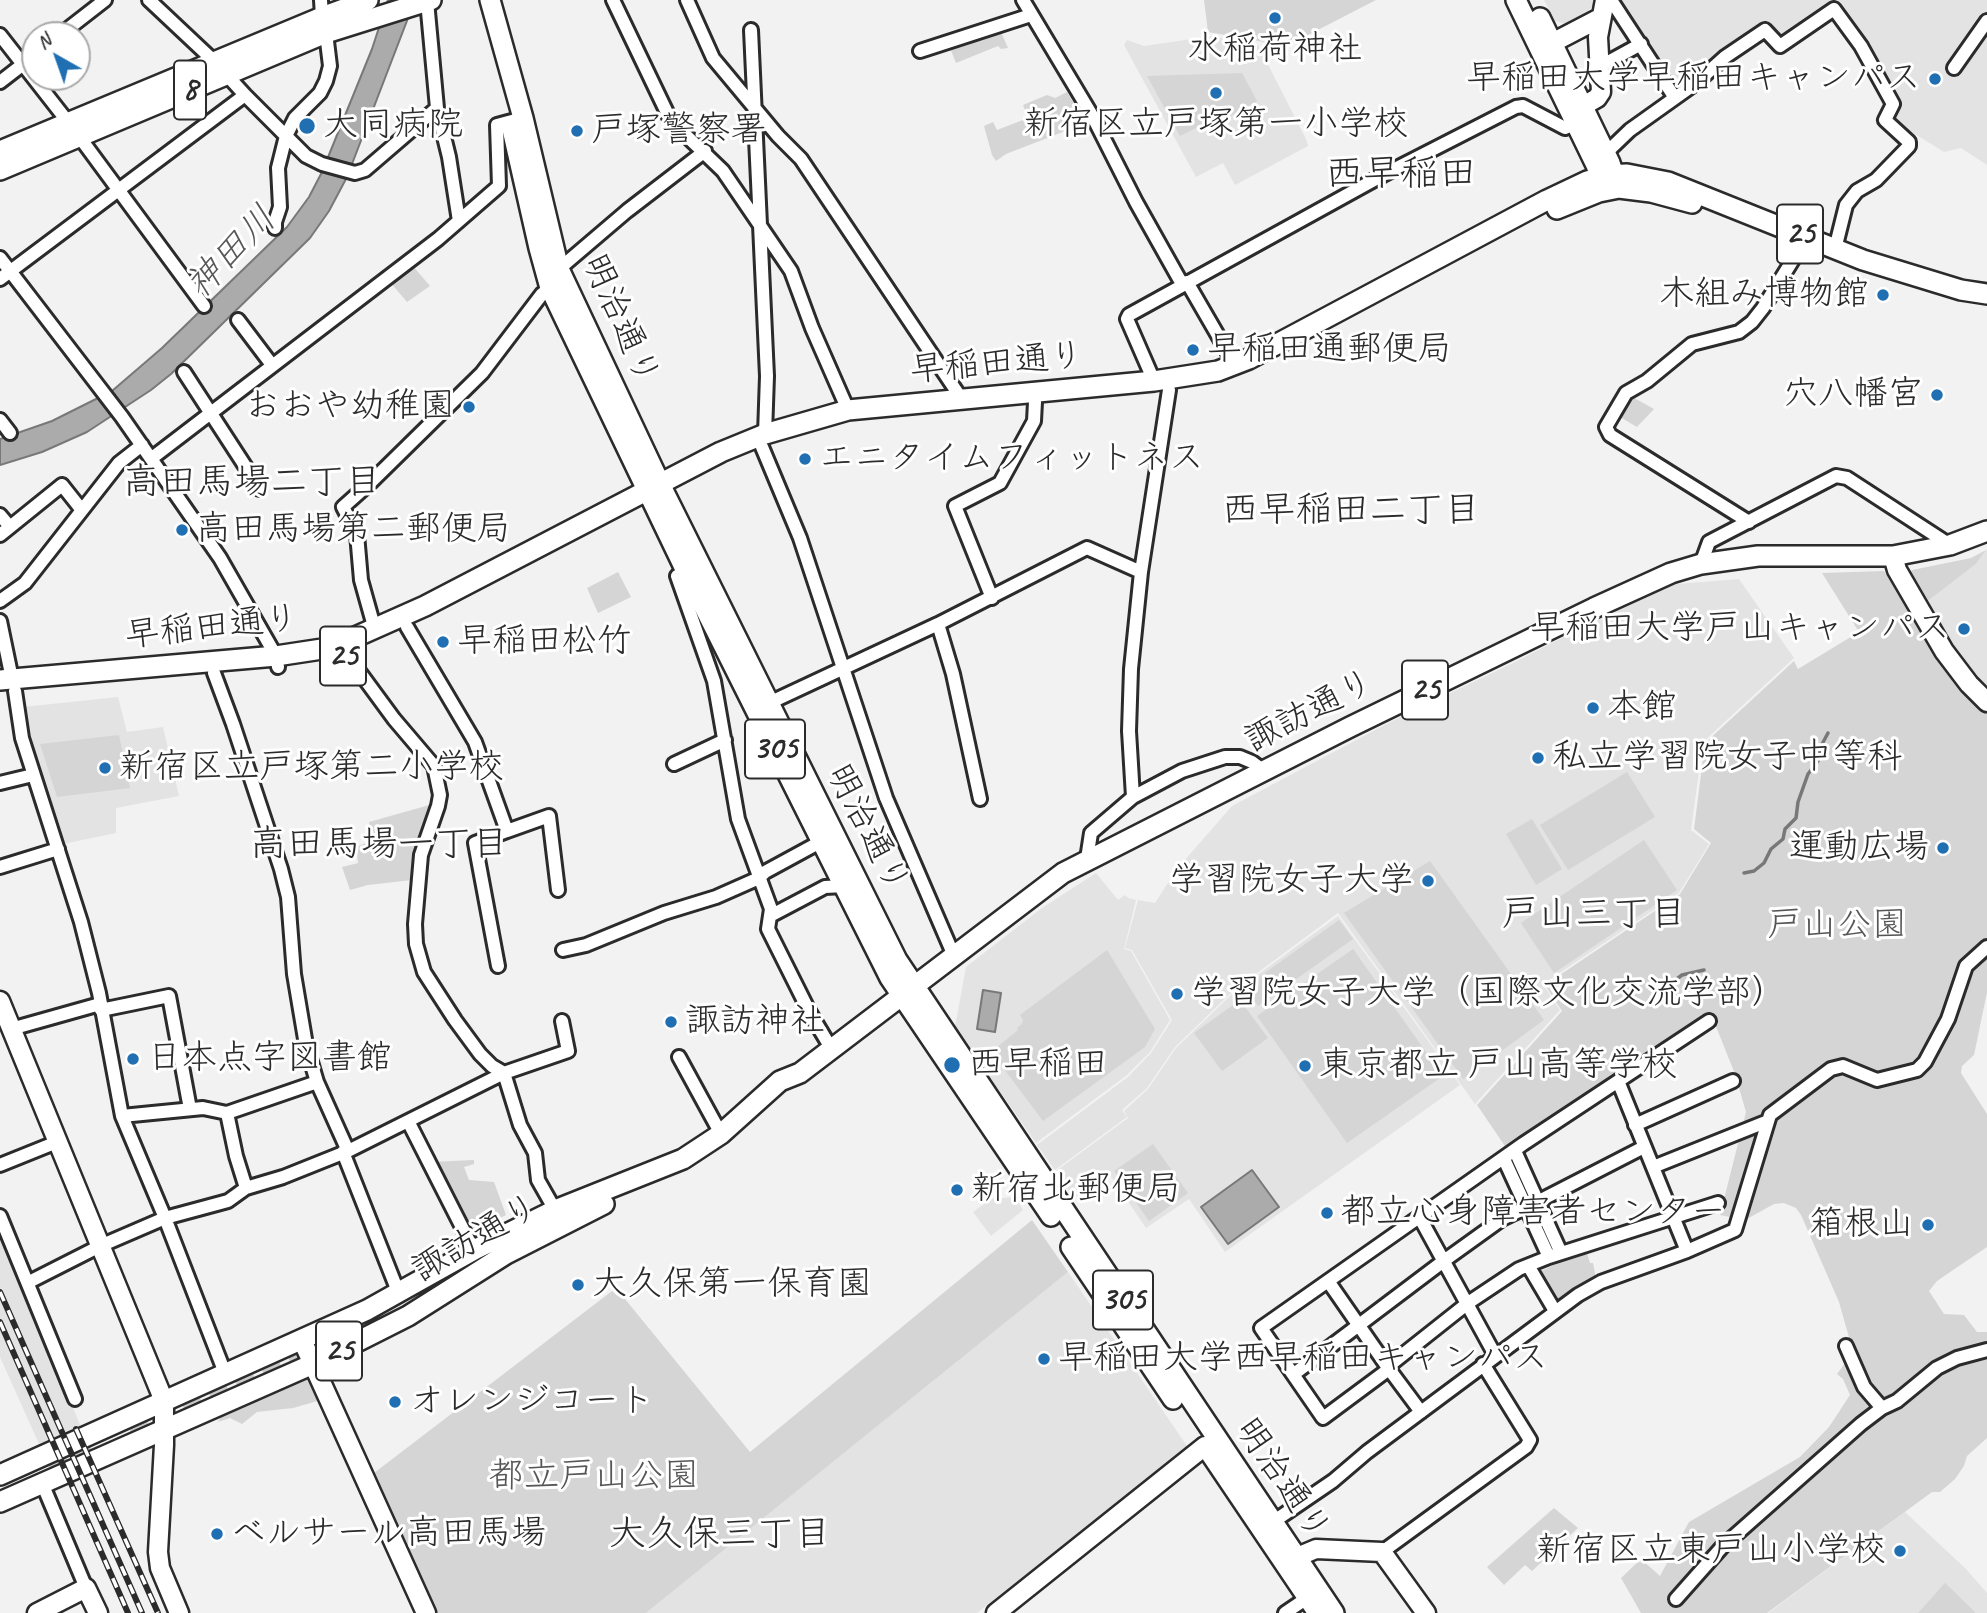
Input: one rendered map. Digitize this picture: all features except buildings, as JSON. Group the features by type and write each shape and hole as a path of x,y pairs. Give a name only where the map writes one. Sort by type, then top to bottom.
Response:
{"main road":[{"name":"明治通り","path":"477,0 516,119 559,269 656,492 844,886 906,991 1205,1446 1268,1526 1297,1557 1315,1600"},
{"name":"明治通り","path":"490,0 516,119 539,248 550,288 769,703 891,948 906,991 1268,1526 1315,1600 1334,1613"},
{"path":"1516,0 1579,115 1610,182"},
{"path":"1531,0 1552,43 1579,115 1605,153 1610,182"},
{"name":"8","path":"0,152 73,128 221,69 323,17 375,7 425,2"},
{"name":"8","path":"0,170 73,128"},
{"name":"早稲田通り","path":"7,686 347,655 407,627 656,492 721,452 869,417 1035,402 1161,386 1235,365 1467,241 1587,181 1610,182 1650,177 1668,182 1863,260 1961,290 1987,294"},
{"name":"早稲田通り","path":"763,441 848,410 961,398 1218,382 1244,374 1610,182 1690,202 1956,300 1987,306"},
{"name":"早稲田通り","path":"7,686 214,673 277,662 322,649 375,630 656,492"},
{"name":"諏訪通り","path":"559,1214 598,1206 670,1178 728,1143 789,1089 800,1073 1050,881 1087,859 1468,668 1636,588 1701,564 1758,556 1893,556 1950,545 1987,531"},
{"name":"諏訪通り","path":"164,1429 313,1364 408,1316 503,1246 559,1214 664,1168 700,1149 721,1134 780,1081 800,1073"},
{"name":"諏訪通り","path":"164,1401 399,1294 476,1249 503,1246"},
{"name":"25","path":"330,1341 383,1317 503,1246"},
{"name":"25","path":"0,1475 164,1401"},
{"name":"25","path":"0,1488 46,1475 164,1429"},
{"path":"91,1448 130,1430"},
{"name":"25","path":"0,1502 46,1475"}],"street":[{"path":"78,21 105,0"},
{"path":"149,0 306,156 325,165 355,173 365,170 436,108"},
{"path":"613,0 671,121 723,171 791,271 812,328 848,410"},
{"path":"687,0 713,58 778,136 801,159 961,398"},
{"path":"1023,0 1093,117 1136,202 1235,365"},
{"path":"1133,797 1129,731 1131,668 1161,386 1127,319 1184,283 1516,107 1523,106 1565,128 1600,95 1597,43 1605,0"},
{"path":"1611,0 1675,98"},
{"path":"425,2 436,108 449,157 460,221"},
{"path":"1605,153 1630,130 1725,57 1765,30 1780,46 1834,9 1861,46 1892,104 1885,120 1909,142 1909,146 1876,180 1857,191 1846,205 1835,249"},
{"path":"920,51 1031,15"},
{"path":"275,228 280,207 278,168 286,136 295,118 320,93 330,66 323,17"},
{"path":"1552,43 1600,18"},
{"path":"1954,68 1987,21"},
{"path":"751,30 767,376 763,441 800,538 886,798 954,956"},
{"path":"0,35 21,61"},
{"path":"1599,67 1641,44"},
{"path":"0,82 21,66"},
{"path":"44,91 204,306"},
{"path":"5,275 245,95"},
{"path":"152,458 460,221 499,186 496,125 516,119"},
{"path":"559,269 627,211 705,151"},
{"path":"1749,522 1610,435 1606,427 1626,393 1647,381 1692,344 1739,332 1752,322 1802,245"},
{"path":"0,258 5,275 103,392 152,458 220,558 277,662"},
{"path":"375,630 361,580 357,534 343,507 482,373 542,294 550,288"},
{"path":"238,320 272,365"},
{"path":"184,372 260,489"},
{"path":"992,598 955,506 1000,483 1034,421 1035,402"},
{"path":"0,421 10,433"},
{"path":"0,601 25,583 119,463 142,444"},
{"path":"1701,564 1709,542 1836,477 1847,478 1950,545"},
{"path":"0,515 5,531 62,485 81,509"},
{"path":"769,703 992,598 1087,548 1141,572"},
{"path":"1893,556 1897,570 1944,651 1969,684 1987,702"},
{"path":"677,576 714,681 738,819 771,909 768,929 810,1013 831,1048"},
{"path":"0,621 7,686 81,922 122,1116 225,1373"},
{"path":"938,624 953,674 980,799"},
{"path":"407,627 475,742 507,831"},
{"path":"347,655 394,719 434,766 440,795 421,855 415,924 416,944 424,972 448,1010 480,1054 504,1073 520,1125 535,1153 541,1188 559,1214"},
{"path":"214,673 281,869 288,897 298,1001 306,1045 317,1082 399,1294"},
{"path":"674,764 725,740"},
{"path":"1087,859 1091,833 1133,797 1182,771 1225,757 1244,757 1264,771"},
{"path":"0,783 33,775"},
{"path":"498,966 475,843 549,816 558,890"},
{"path":"563,950 586,945 664,913 716,897 760,878 765,872 822,841"},
{"path":"0,867 58,849"},
{"path":"769,916 825,887 844,886"},
{"path":"1268,1526 1333,1482 1367,1452 1555,1311 1601,1282 1687,1251 1735,1230 1770,1115 1830,1069 1843,1066 1877,1080 1917,1070 1925,1062 1948,1019 1966,966 1987,947"},
{"path":"6,1024 169,996 190,1110"},
{"path":"0,1001 6,1024 164,1401 158,1552 164,1577 179,1613"},
{"path":"29,1282 100,1245 165,1218 228,1201 246,1188 283,1177 345,1151 504,1073 568,1051 562,1021"},
{"path":"1709,1021 1509,1155 1261,1328 1323,1418 1389,1369 1391,1364 1468,1303 1519,1269 1718,1203"},
{"path":"679,1058 721,1134"},
{"path":"1618,1081 1687,1251"},
{"path":"1635,1125 1733,1081"},
{"path":"122,1116 190,1110 217,1110 227,1113 317,1082"},
{"path":"227,1113 246,1188"},
{"path":"408,1121 469,1241 476,1249"},
{"path":"1653,1167 1768,1121"},
{"path":"0,1166 57,1142"},
{"path":"1294,1374 1502,1219 1644,1147"},
{"path":"1509,1155 1555,1255"},
{"path":"0,1216 75,1399"},
{"path":"1420,1217 1495,1355"},
{"path":"1529,1267 1555,1311"},
{"path":"1328,1281 1421,1412"},
{"path":"302,1340 426,1613"},
{"path":"1846,1346 1864,1387 1882,1408"},
{"path":"1676,1599 1723,1546 1882,1408 1897,1401 1937,1368 1957,1358 1987,1350"},
{"path":"1297,1557 1316,1549 1382,1552 1526,1447 1530,1440 1483,1364"},
{"path":"996,1613 1205,1446"},
{"path":"46,1475 97,1613"},
{"path":"1382,1552 1426,1613"},
{"path":"37,1613 86,1588"},
{"path":"1285,1613 1315,1600"}],"shaded area":[{"name":"神田川","path":"388,0 415,0 347,177 329,211 310,238 171,374 151,390 87,432 42,452 0,465 0,439 52,421 112,391 162,348 287,227 309,197 322,172 372,49"},
{"name":"早稲田大学早稲田キャンパス","path":"1544,0 1596,0 1586,13 1565,24 1555,21"},
{"name":"早稲田大学早稲田キャンパス","path":"1615,0 1987,0 1987,165 1961,148 1944,152 1889,118 1896,103 1833,5 1781,42 1765,25 1679,90"},
{"name":"新宿区立戸塚第一小学校","path":"1212,36 1258,45 1308,146 1235,185 1223,163 1196,177 1124,45 1127,40 1144,46"},
{"name":"早稲田大学戸山キャンパス","path":"1987,549 1987,692 1956,655 1924,604 1976,564"},
{"name":"学習院女子大学","path":"1739,579 1794,658 1703,742 1691,830 1709,844 1679,893 1543,984 1560,1010 1475,1104 1338,913 1233,991 1175,1047 1147,1088 1122,1110 1127,1117 1055,1170 1037,1145 1128,1077 1151,1053 1172,1020 1132,950 1125,948 1138,900 1155,903 1177,869 1232,806 1394,720 1665,585"},
{"name":"新宿区立戸塚第二小学校","path":"118,697 127,732 163,727 179,796 116,808 116,833 63,844 28,740 23,707"},
{"path":"1096,873 1118,900 1125,895 1136,900 1124,949 1131,951 1170,1020 1150,1052 1127,1075 1036,1143 955,1027 966,967 1042,908"},
{"name":"東京都立 戸山高等学校","path":"1338,916 1460,1085 1225,1252 1189,1199 1146,1228 1110,1175 1075,1200 1056,1171 1128,1118 1124,1111 1148,1089 1176,1048 1234,992"},
{"path":"983,990 1001,993 995,1032 977,1029"},
{"path":"1252,1170 1279,1207 1228,1244 1201,1207"},
{"path":"1015,1197 1023,1210 991,1236 973,1212 991,1199"},
{"path":"0,1232 81,1427 39,1444 0,1357"},
{"name":"早稲田大学西早稲田キャンパス","path":"1068,1272 1187,1446 977,1613 646,1613"},
{"name":"新宿区立東戸山小学校","path":"1905,1512 1966,1569 1987,1593 1987,1613 1768,1613"}],"green space":[{"name":"水稲荷神社","path":"1204,0 1376,0 1279,50 1275,44 1208,32"},
{"path":"1001,32 1008,48 1001,49 998,46 956,63 950,48"},
{"path":"1242,73 1257,101 1219,122 1216,118 1180,136 1147,76"},
{"path":"1067,92 1086,123 1006,154 996,161 984,126 993,122 997,130 1028,118 1023,105 1047,95 1055,98"},
{"path":"412,265 430,286 407,302 390,282"},
{"path":"1627,394 1654,409 1637,427 1615,414"},
{"path":"1986,550 1976,564 1924,604 1909,577 1912,570 1971,558"},
{"name":"戸山公園","path":"1884,571 1947,670 1987,712 1987,992 1974,1055 1962,1066 1961,1073 1987,1114 1987,1247 1937,1281 1929,1291 1944,1314 1964,1315 1977,1332 1987,1332 1987,1438 1967,1456 1955,1479 1940,1492 1932,1492 1767,1613 1641,1613 1621,1578 1641,1559 1660,1576 1689,1522 1800,1457 1829,1427 1850,1395 1843,1379 1837,1374 1852,1348 1839,1302 1796,1208 1784,1203 1774,1204 1745,1220 1720,1215 1746,1112 1735,1074 1711,1014 1507,1149 1477,1105 1562,1011 1545,985 1680,894 1711,843 1694,829 1705,743 1794,661 1798,669 1859,632 1822,573"},
{"path":"618,572 631,597 598,613 587,588"},
{"path":"119,735 130,788 57,797 40,744"},
{"path":"1627,772 1655,817 1568,870 1540,825"},
{"path":"433,804 415,846 412,880 350,890 342,867 358,863 356,847 373,840 369,822"},
{"path":"1532,819 1562,869 1536,885 1506,834"},
{"path":"1644,840 1677,890 1554,973 1521,923"},
{"path":"1430,861 1544,1020 1463,1079 1344,913"},
{"path":"1339,920 1353,939 1258,1006 1245,987"},
{"path":"1353,949 1443,1076 1347,1143 1257,1016"},
{"path":"1107,950 1155,1029 1145,1047 1043,1121 995,1057 997,1047 1018,1030 1023,1020 1020,1015"},
{"path":"1240,1000 1268,1038 1222,1071 1194,1033"},
{"path":"1153,1144 1188,1193 1149,1221 1114,1171"},
{"path":"474,1160 474,1164 464,1167 469,1180 494,1182 506,1215 473,1232 468,1230 431,1162"},
{"name":"都立戸山公園","path":"1032,1220 1068,1272 646,1613 436,1613 408,1558 374,1473 616,1288 750,1452"},
{"path":"1586,1250 1590,1263 1593,1263 1596,1279 1558,1301 1539,1272"},
{"path":"310,1375 321,1400 293,1408 257,1412 242,1424 230,1418 218,1422 224,1412"},
{"path":"1554,1508 1578,1528 1532,1571 1525,1565 1504,1585 1487,1567"},
{"path":"1945,1583 1974,1611 1975,1613 1918,1613"}],"waterway":[{"path":"1744,873 1754,871 1764,863 1771,849 1783,839 1785,829 1796,818 1798,802 1808,774 1818,761 1820,748 1828,733"},
{"path":"1657,994 1682,975 1704,970"}],"tunnel":[{"path":"130,1430 330,1341"},
{"path":"49,1466 91,1448"}],"railway":[{"path":"0,1292 142,1613"},
{"path":"0,1322 128,1613"},
{"path":"76,1429 158,1613"}],"place":[{"name":"水稲荷神社","path":"1275,18"},
{"name":"早稲田大学早稲田キャンパス","path":"1935,79"},
{"name":"新宿区立戸塚第一小学校","path":"1216,93"},
{"name":"大同病院","path":"307,126"},
{"name":"戸塚警察署","path":"577,131"},
{"name":"木組み博物館","path":"1883,295"},
{"name":"早稲田通郵便局","path":"1193,350"},
{"name":"穴八幡宮","path":"1937,395"},
{"name":"おおや幼稚園","path":"469,407"},
{"name":"エニタイムフィットネス","path":"805,459"},
{"name":"高田馬場第二郵便局","path":"182,530"},
{"name":"早稲田大学戸山キャンパス","path":"1964,629"},
{"name":"早稲田松竹","path":"443,642"},
{"name":"本館","path":"1593,708"},
{"name":"私立学習院女子中等科","path":"1538,758"},
{"name":"新宿区立戸塚第二小学校","path":"105,768"},
{"name":"運動広場","path":"1943,848"},
{"name":"学習院女子大学","path":"1428,881"},
{"name":"学習院女子大学（国際文化交流学部）","path":"1177,994"},
{"name":"諏訪神社","path":"671,1022"},
{"name":"日本点字図書館","path":"133,1059"},
{"name":"西早稲田","path":"952,1065"},
{"name":"東京都立 戸山高等学校","path":"1305,1066"},
{"name":"新宿北郵便局","path":"957,1190"},
{"name":"都立心身障害者センター","path":"1327,1213"},
{"name":"箱根山","path":"1928,1225"},
{"name":"大久保第一保育園","path":"578,1285"},
{"name":"早稲田大学西早稲田キャンパス","path":"1044,1359"},
{"name":"オレンジコート","path":"395,1402"},
{"name":"ベルサール高田馬場","path":"217,1534"},
{"name":"新宿区立東戸山小学校","path":"1900,1551"}],"district":[{"name":"西早稲田","path":"1401,175"},
{"name":"高田馬場二丁目","path":"252,483"},
{"name":"西早稲田二丁目","path":"1351,511"},
{"name":"高田馬場一丁目","path":"379,845"},
{"name":"戸山三丁目","path":"1594,915"},
{"name":"大久保三丁目","path":"720,1535"}]}
